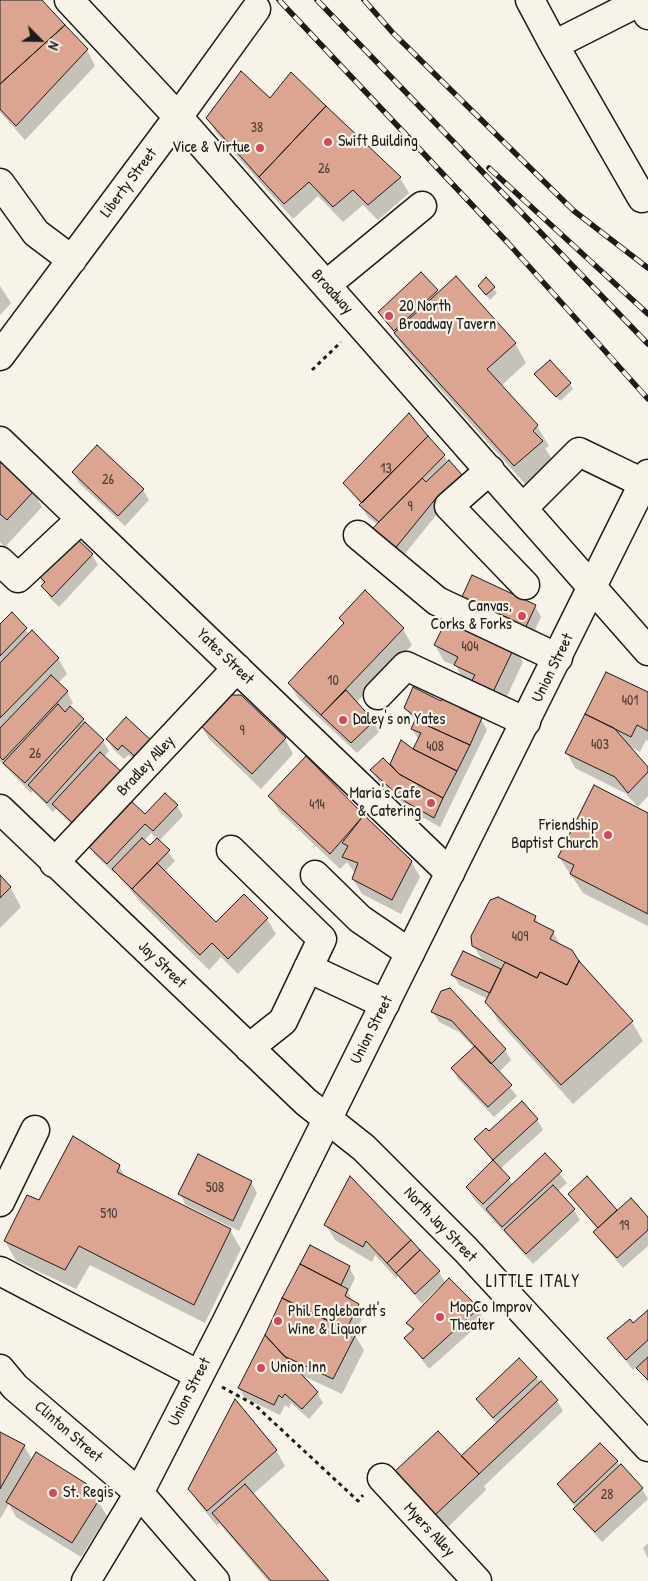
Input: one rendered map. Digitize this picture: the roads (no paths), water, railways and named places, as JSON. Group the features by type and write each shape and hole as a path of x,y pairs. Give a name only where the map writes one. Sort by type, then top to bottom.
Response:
{"street":[{"name":"Broadway","path":"69,0 178,118 648,651"},
{"path":"530,0 642,198"},
{"path":"554,44 643,5"},
{"name":"Liberty Street","path":"0,356 178,118 256,9"},
{"path":"0,183 36,233 72,260"},
{"path":"326,285 422,206"},
{"name":"Yates Street","path":"0,441 450,873"},
{"path":"523,508 579,452 646,478"},
{"path":"490,470 450,506 525,585"},
{"name":"Union Street","path":"86,1581 139,1493 199,1375 558,658 646,478"},
{"path":"0,561 18,578 81,519"},
{"path":"358,535 437,601 558,658"},
{"path":"378,695 406,666 526,722"},
{"name":"Bradley Alley","path":"54,863 237,668"},
{"name":"Jay Street","path":"0,808 54,863 327,1120"},
{"path":"231,850 322,939 283,1021 249,1048"},
{"path":"316,875 360,919 410,954"},
{"path":"308,968 385,1004"},
{"name":"North Jay Street","path":"327,1120 364,1148 445,1229 648,1447"},
{"path":"0,1202 35,1130"},
{"path":"0,1271 199,1375"},
{"name":"Clinton Street","path":"0,1369 15,1387 139,1493 215,1581"},
{"name":"Myers Alley","path":"382,1478 477,1581"}],"railway":[{"path":"279,0 508,243 648,399"},
{"path":"317,0 648,344"},
{"path":"364,0 393,33 574,211 648,268"},
{"path":"489,168 648,314"}],"place":[{"name":"Swift Building","path":"328,142"},
{"name":"Vice & Virtue","path":"260,148"},
{"name":"20 North Broadway Tavern","path":"389,316"},
{"name":"Canvas, Corks & Forks","path":"522,616"},
{"name":"Daley's on Yates","path":"343,720"},
{"name":"Maria's Cafe & Catering","path":"431,803"},
{"name":"Friendship Baptist Church","path":"608,835"},
{"name":"MopCo Improv Theater","path":"440,1317"},
{"name":"Phil Englebardt's Wine & Liquor","path":"278,1321"},
{"name":"Union Inn","path":"261,1368"},
{"name":"St. Regis","path":"53,1493"}],"district":[{"name":"LITTLE ITALY","path":"533,1282"}]}
